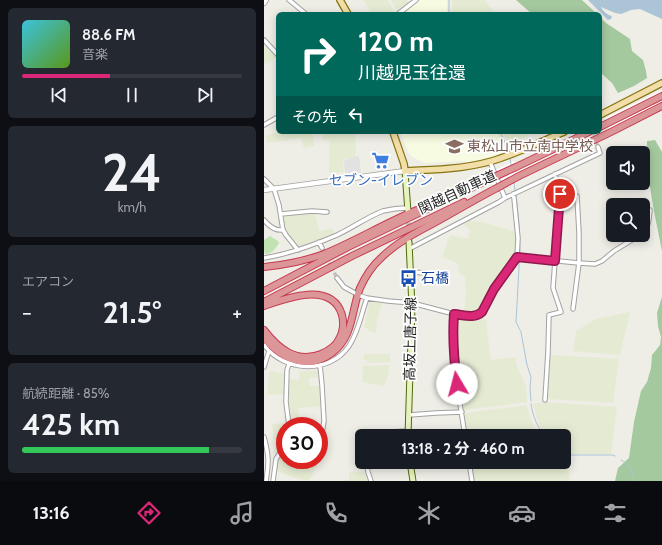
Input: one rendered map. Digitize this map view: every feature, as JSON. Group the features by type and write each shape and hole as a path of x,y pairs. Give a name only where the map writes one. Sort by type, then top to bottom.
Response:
{"highway":[{"path":"602,126 662,96"},
{"name":"関越自動車道","path":"264,302 352,256 662,106"},
{"name":"関越自動車道","path":"264,292 348,247 585,134"},
{"path":"264,337 281,355 295,361 310,362 330,355 345,339 351,325 355,303 361,287 369,272 380,259 397,244 408,237 494,188"},
{"path":"264,267 293,263 324,254 402,216 451,197"},
{"path":"264,306 295,296 323,296 338,306 343,319 343,326 342,332 335,345 324,353 310,357 302,357 288,353 274,343 264,330"}],"main road":[{"path":"340,0 347,12"},
{"path":"602,114 662,83"},
{"path":"394,134 404,164 407,210"},
{"path":"405,171 443,169 492,161 559,134"},
{"name":"高坂上唐子線","path":"408,429 412,303 409,242"},
{"path":"411,469 413,481"}],"street":[{"path":"289,0 304,12"},
{"path":"401,12 416,0"},
{"path":"264,40 276,53"},
{"path":"264,125 276,118"},
{"path":"409,249 505,198 600,153 598,147"},
{"path":"492,161 505,198"},
{"path":"264,190 405,171"},
{"path":"545,400 549,315 561,312 553,288 560,194 555,174"},
{"path":"264,179 274,189 280,204 283,230 298,250"},
{"path":"362,296 366,298 412,303 454,314 473,316 478,315 482,312 494,289 519,257 514,198 515,193"},
{"path":"573,309 579,263 577,196"},
{"path":"264,258 283,255 319,242 383,211 392,209 407,210"},
{"path":"281,214 312,211 327,212"},
{"path":"264,220 272,228 283,230"},
{"path":"319,242 322,248"},
{"path":"519,257 592,264 602,261 629,242"},
{"path":"410,272 427,272"},
{"path":"337,278 344,287 355,293"},
{"path":"264,345 268,351 289,364 308,367 320,365 335,359 343,353 356,333 366,298"},
{"path":"454,314 453,354 464,429"},
{"path":"264,367 268,351"},
{"path":"288,417 286,402 287,370 289,364"},
{"path":"320,365 324,417"},
{"path":"409,415 462,412"},
{"path":"264,437 269,460 266,481"},
{"path":"273,481 276,459"},
{"path":"367,469 371,481"},
{"path":"470,469 472,481"}],"shaded area":[{"path":"363,0 388,0 394,12 371,12"},
{"path":"391,0 407,0 409,4 398,12"},
{"path":"420,0 447,0 447,12 405,12"},
{"path":"452,0 485,0 493,12 452,12"},
{"path":"268,46 276,56 276,58 266,64 264,63 264,48"},
{"path":"276,133 276,134 313,134 314,146 304,148 301,138 267,143 266,136"},
{"path":"322,134 355,134 356,152 353,158 343,159 344,172 329,173 329,141 323,140"},
{"name":"東松山市立南中学校","path":"401,134 498,134 507,152 488,159 465,163 465,161 427,163 411,156"},
{"path":"504,134 531,134 509,145"},
{"path":"354,156 359,156 361,173 345,173 344,160 353,158"},
{"path":"315,212 319,231 332,228 334,234 317,242 298,248 290,239 285,230 283,216"},
{"path":"468,220 481,222 516,232 517,239 514,259 489,295 482,310 479,313 474,314 464,314 466,294 465,277 458,272 459,264 442,257 450,235 468,239 470,229 462,223"},
{"path":"370,299 383,302 377,319 376,333 368,331 368,328 364,328"},
{"path":"630,312 620,355 573,351 576,331 596,319"},
{"path":"481,317 486,321 491,360 515,357 517,367 526,386 527,402 464,410 456,348 457,319 478,320"},
{"path":"364,354 390,354 390,362 367,363 367,360 364,360"},
{"path":"551,355 619,359 613,403 546,398"},
{"path":"389,365 389,373 384,386 362,382 363,366"},
{"path":"270,371 286,374 285,394 268,395"},
{"path":"300,371 319,371 319,377 309,378 310,386 320,386 322,406 298,408 299,417 289,417 287,405 288,379 299,380"},
{"path":"544,402 617,407 611,454 571,454 571,429 541,429 533,404"},
{"path":"526,405 535,429 466,429 463,414"},
{"path":"272,424 276,424 276,455"},
{"path":"276,469 315,469 309,480 296,478 276,471"},
{"path":"472,469 568,469 570,481 474,481"},
{"path":"349,472 365,472 369,481 335,481 349,480"}],"green space":[{"path":"516,0 582,0 595,12 530,12"},
{"path":"602,19 630,39 632,51 643,60 646,71 647,78 618,93 612,83 602,74"},
{"path":"655,140 662,152 662,251 650,182 650,146 647,146 647,141"},
{"path":"270,236 279,243 275,249 265,254 264,240"},
{"path":"662,297 662,481 615,481 618,468 629,458 634,422 641,391 647,382 651,368 652,355 660,345 661,337 657,313"}],"water":[{"path":"588,0 662,0 662,19 640,9 631,10 621,14 601,7 605,13 612,16 611,19 608,20 602,12 600,12"}],"pier":[{"path":"662,90 662,111 612,136 605,118"},
{"path":"514,161 521,180 496,193 490,173"}],"waterway":[{"path":"449,0 449,12"},
{"path":"501,134 509,150 509,154"},
{"path":"510,157 511,165"},
{"path":"514,182 515,191"},
{"path":"516,194 520,249 516,322 521,332 527,365 531,377 531,401"},
{"path":"531,404 534,417 540,429"},
{"path":"571,455 615,456"},
{"path":"621,460 627,464 633,475 634,481"}],"tunnel":[{"path":"594,134 598,147"},
{"path":"408,215 409,239"},
{"path":"322,248 337,278"}],"place":[{"name":"東松山市立南中学校","path":"454,146"},
{"name":"セブン-イレブン","path":"381,160"},
{"name":"石橋","path":"408,278"}],"route":[{"path":"457,384 453,354 454,314 476,316 482,312 494,289 517,257 555,261 560,194"}]}
